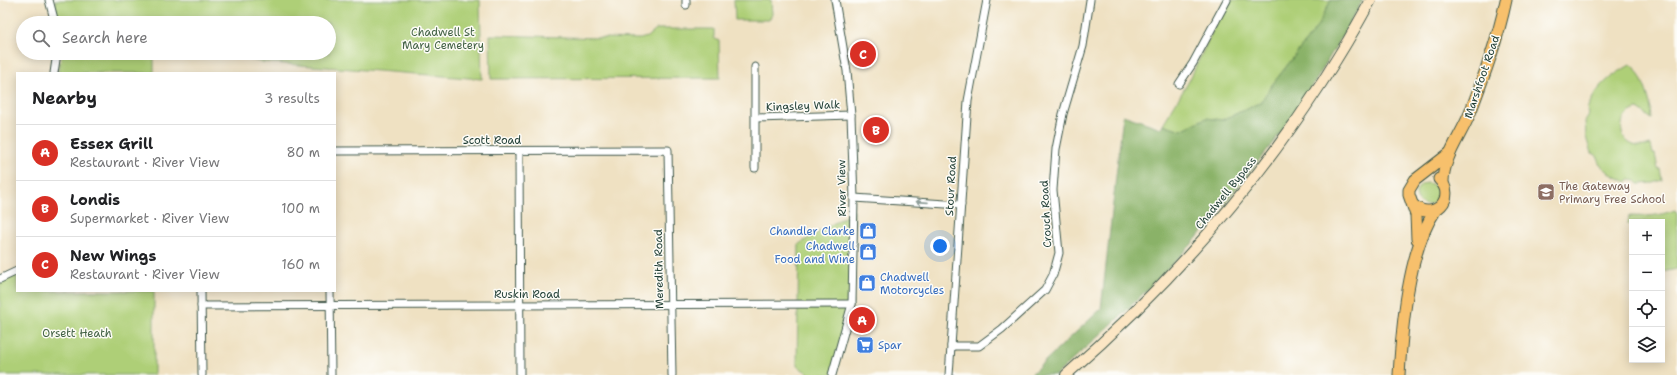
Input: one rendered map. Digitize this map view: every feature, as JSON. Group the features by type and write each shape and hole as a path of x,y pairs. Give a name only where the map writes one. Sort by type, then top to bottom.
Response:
{"main road":[{"name":"Chadwell Bypass","path":"1066,375 1128,318 1179,267 1244,192 1310,102 1371,0"},
{"name":"Marshfoot Road","path":"1399,375 1403,322 1417,248 1423,230 1435,211 1440,208 1445,200 1446,193 1443,184 1444,171 1469,115 1489,61 1506,0"},
{"name":"Marshfoot Road","path":"1417,248 1416,219 1413,205 1409,196 1410,190 1416,180 1451,153"},
{"path":"1416,180 1419,177 1428,175 1438,178 1443,184"},
{"path":"1413,205 1423,212 1435,211"}],"street":[{"path":"49,0 53,16"},
{"name":"River View","path":"832,375 852,304 854,198 851,115 847,71 835,0"},
{"name":"Stour Road","path":"949,375 968,101 987,0"},
{"name":"Crouch Road","path":"952,346 979,346 1002,329 1045,290 1053,275 1059,254 1053,190 1056,149 1063,114 1083,46 1090,0"},
{"path":"1179,84 1193,63 1227,0"},
{"path":"54,72 56,60"},
{"name":"Kingsley Walk","path":"755,67 755,168"},
{"name":"Kingsley Walk","path":"756,118 851,115"},
{"path":"519,150 520,375"},
{"name":"Scott Road","path":"336,151 668,150 668,164"},
{"name":"Meredith Road","path":"668,164 672,375"},
{"path":"854,198 961,205"},
{"path":"0,279 16,271"},
{"path":"201,292 202,375"},
{"path":"330,292 331,375"},
{"name":"Ruskin Road","path":"201,306 852,304"}],"green space":[{"name":"Chadwell St Mary Cemetery","path":"55,0 480,0 482,79 260,62 252,60 336,60 336,16 57,16"},
{"path":"734,0 771,0 772,14 769,20 735,20"},
{"path":"1227,0 1331,0 1317,27 1260,103 1222,120 1206,118 1181,130 1163,124 1189,81"},
{"path":"1331,0 1363,0 1305,99 1272,144 1192,244 1125,312 1056,375 1030,375 1101,309 1123,115 1161,128 1163,124 1181,130 1206,118 1222,120 1260,103 1317,27"},
{"path":"656,29 714,29 714,38 719,41 720,78 491,79 490,35 640,39 647,37"},
{"path":"61,60 154,60 154,72 58,72"},
{"path":"1630,65 1634,66 1644,85 1649,98 1652,119 1638,109 1630,112 1622,125 1622,132 1625,139 1631,144 1639,146 1651,145 1653,154 1655,154 1658,169 1660,169 1662,180 1654,183 1639,184 1635,180 1630,179 1626,182 1611,174 1599,164 1599,159 1595,154 1591,153 1586,137 1585,121 1589,114 1587,109 1595,94 1610,78"},
{"path":"1423,183 1431,183 1438,190 1438,198 1431,205 1423,205 1416,198 1416,190"},
{"path":"1675,210 1677,213 1677,269 1665,271 1665,219 1629,219 1628,224 1629,216 1652,216"},
{"path":"854,211 852,304 832,375 811,375 797,366 799,244"},
{"name":"Orsett Heath","path":"16,274 16,292 154,292 154,375 0,375 0,281"}],"place":[{"name":"New Wings","path":"863,54"},
{"name":"Londis","path":"876,130"},
{"name":"The Gateway Primary Free School","path":"1546,192"},
{"name":"Chandler Clarke","path":"868,231"},
{"name":"Chadwell Food and Wine","path":"868,252"},
{"name":"Chadwell Motorcycles","path":"867,283"},
{"name":"Essex Grill","path":"862,320"},
{"name":"Spar","path":"865,345"}]}
